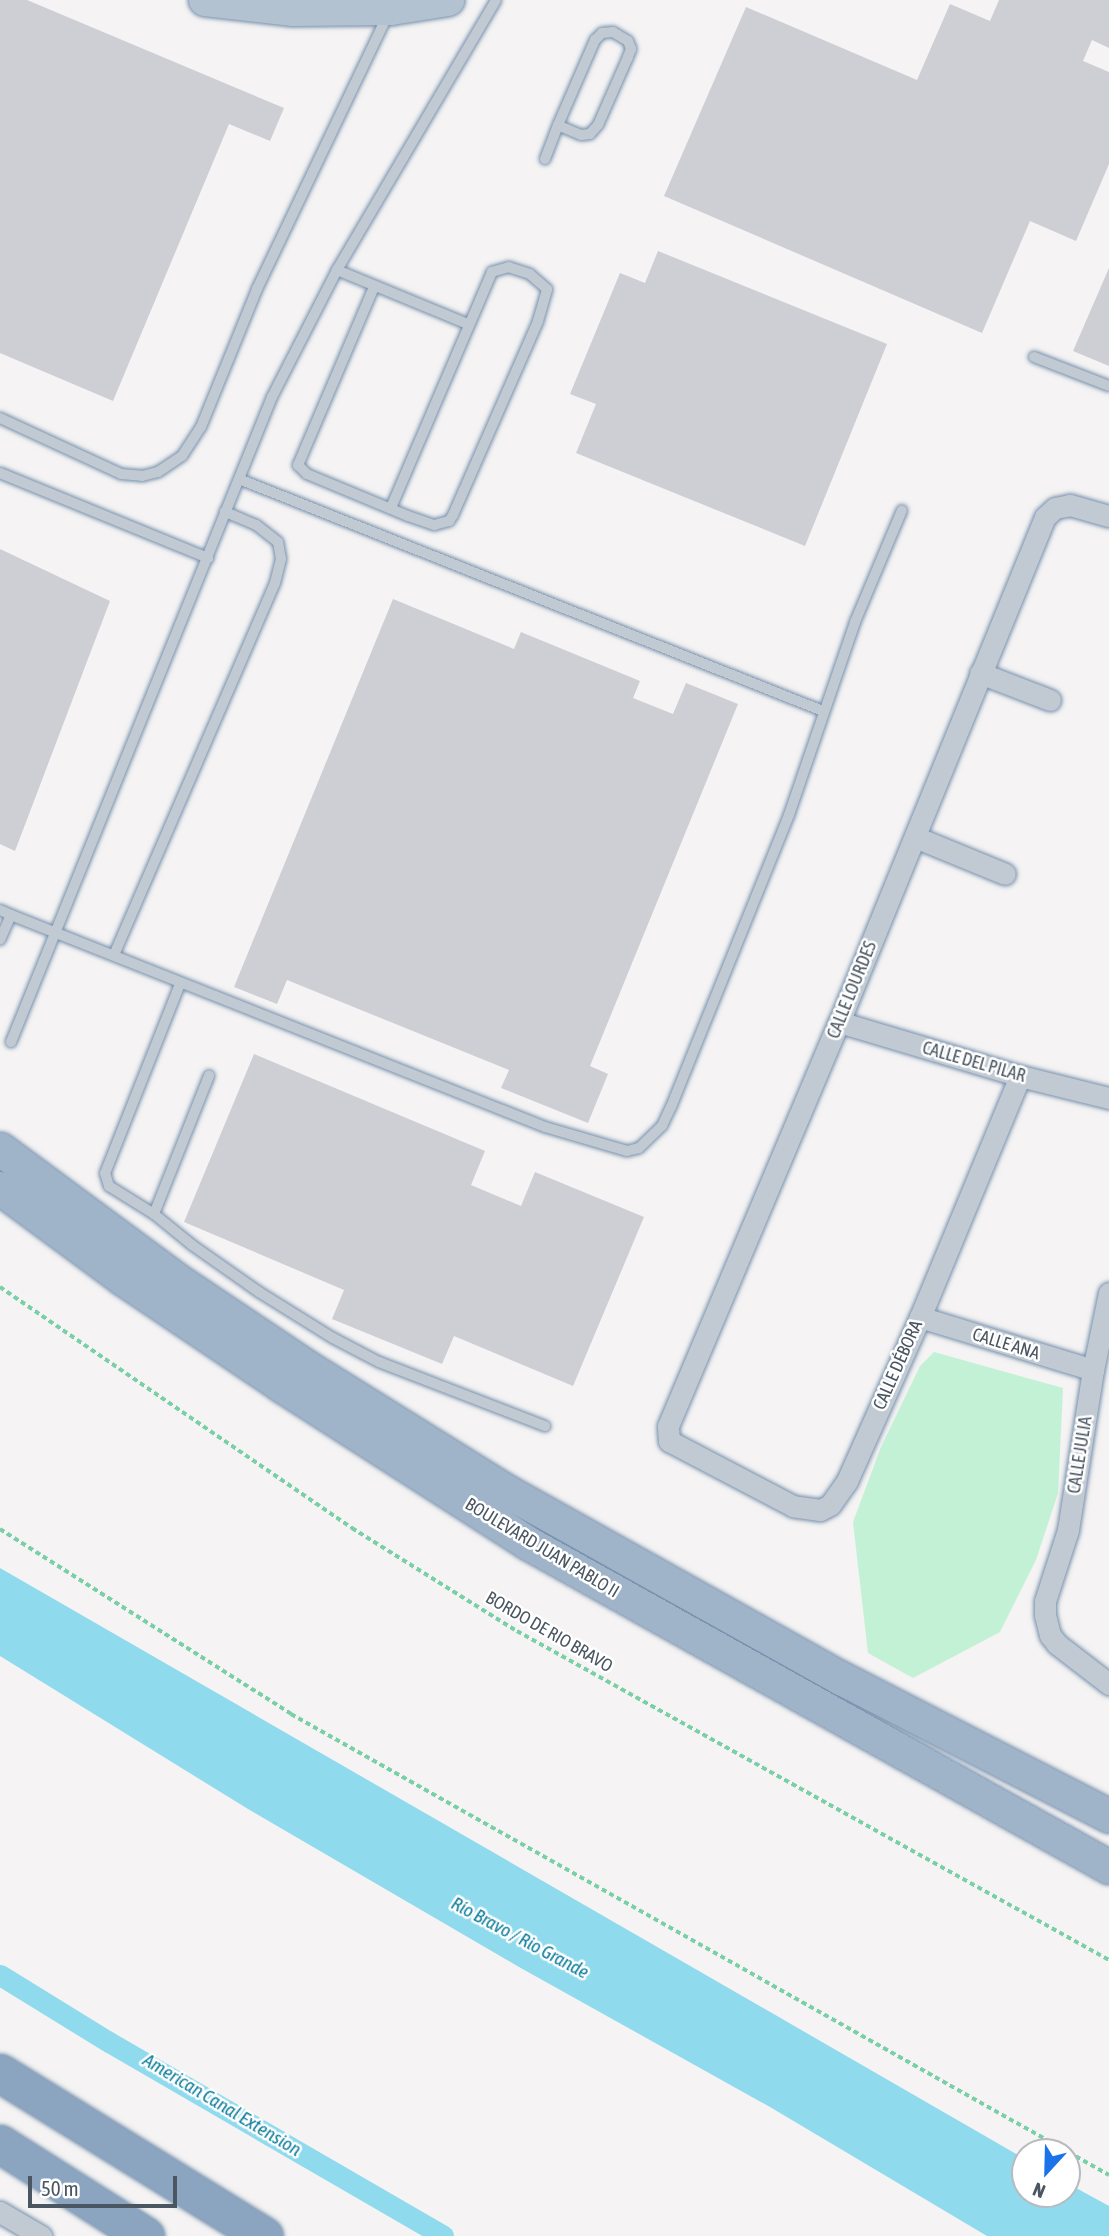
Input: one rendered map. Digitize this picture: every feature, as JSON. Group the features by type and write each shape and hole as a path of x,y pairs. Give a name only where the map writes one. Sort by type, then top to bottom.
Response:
{"highway":[{"name":"BOULEVARD JUAN PABLO II","path":"0,1149 157,1267 307,1367 494,1484 829,1671 1109,1816"},
{"name":"BOULEVARD JUAN PABLO II","path":"0,1188 122,1278 281,1385 528,1543 1109,1867"},
{"path":"0,2073 264,2236"},
{"path":"0,2144 145,2236"}],"main road":[{"path":"205,0 293,10 391,9 448,0"}],"street":[{"name":"CALLE LOURDES","path":"689,1451 669,1441 668,1426 839,1022 1045,517 1055,508 1070,505 1109,516"},
{"path":"980,673 1050,700"},
{"path":"915,837 1005,874"},
{"name":"CALLE DEL PILAR","path":"839,1022 1020,1076 1109,1098"},
{"name":"CALLE DÉBORA","path":"689,1451 793,1506 820,1510 830,1505 847,1481 1020,1076"},
{"name":"CALLE JULIA","path":"1109,1293 1093,1370 1073,1503 1045,1601 1050,1635 1057,1644 1109,1684"},
{"name":"CALLE ANA","path":"919,1317 1093,1370"},
{"path":"0,2212 41,2236"}],"lane":[{"path":"11,1042 272,397 337,270 496,0"},
{"path":"0,418 121,474 142,476 158,472 182,456 201,427 257,289 391,9"},
{"path":"545,159 558,125 595,40 602,33 613,32 628,41 631,49 598,125 590,134 581,135 558,125"},
{"path":"374,286 299,465 307,474 391,508 434,524 442,524 453,515 538,321 547,289 530,274 501,268 488,280 391,508"},
{"path":"337,270 468,324"},
{"path":"1034,358 1109,386"},
{"path":"0,473 208,558"},
{"path":"239,479 823,711"},
{"path":"0,910 57,931 180,984 545,1127 627,1151 639,1148 662,1126 671,1107 789,815 855,622 902,510"},
{"path":"114,956 275,583 281,559 278,542 256,525 225,512"},
{"path":"0,940 12,915"},
{"path":"180,984 105,1173 109,1186 154,1214 237,1276 333,1338 379,1362 545,1426"},
{"path":"154,1214 209,1076"}],"path":[{"name":"BORDO DE RIO BRAVO","path":"0,1287 352,1528 517,1631 1109,1960"},
{"path":"0,1529 290,1714 1109,2175"}],"green space":[{"path":"934,1352 1063,1388 1058,1493 1036,1560 1000,1632 913,1678 868,1653 853,1522 881,1447 920,1366"}],"water":[{"name":"Río Bravo / Rio Grande","path":"0,1568 1011,2151 1011,2208 1081,2208 1081,2191 1109,2206 1109,2236 987,2236 770,2107 519,1967 248,1809 0,1656"}],"building":[{"path":"0,0 27,0 284,108 270,141 229,124 113,401 0,353"},
{"path":"999,0 1109,0 1109,48 1092,40 1083,61 1109,72 1109,164 1076,241 1030,221 982,333 664,196 746,7 917,80 950,4 990,21"},
{"path":"658,251 887,344 805,546 576,453 596,404 570,394 620,273 645,283"},
{"path":"1109,268 1109,366 1073,351"},
{"path":"0,549 110,601 15,851 0,844"},
{"path":"393,599 514,649 521,632 640,681 633,698 673,714 686,683 738,704 590,1066 608,1074 588,1123 501,1088 509,1070 287,980 277,1004 234,987"},
{"path":"254,1054 485,1151 471,1185 521,1206 535,1172 644,1217 573,1386 454,1336 442,1364 332,1319 344,1290 184,1222"}],"waterway":[{"name":"American Canal Extension","path":"0,1975 109,2042 443,2236"}]}
